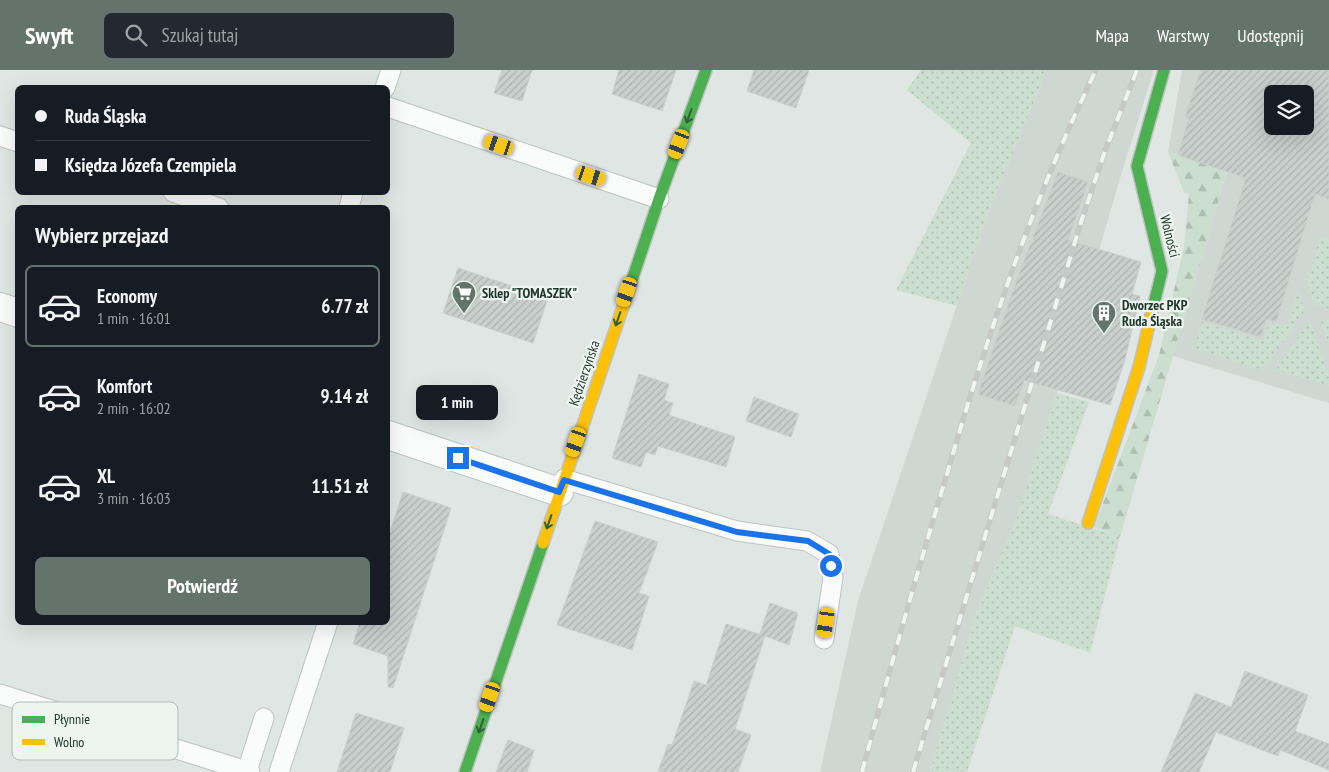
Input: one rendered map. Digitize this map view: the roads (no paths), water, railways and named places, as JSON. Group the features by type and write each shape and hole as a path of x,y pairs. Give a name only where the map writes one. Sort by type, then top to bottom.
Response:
{"street":[{"name":"Kędzierzyńska","path":"465,772 659,199 706,70"},
{"name":"Wolności","path":"1088,523 1139,368 1162,271 1137,166 1164,70"},
{"path":"0,307 15,312"},
{"path":"390,439 562,486"}],"lane":[{"path":"386,85 391,70"},
{"path":"390,108 659,199"},
{"path":"0,136 15,141"},
{"path":"178,199 205,205"},
{"path":"562,486 737,532 808,541 822,549 829,554 833,577 824,639"},
{"path":"278,772 327,625"},
{"path":"0,694 26,702"},
{"path":"178,750 249,772 264,718"}],"railway":[{"path":"862,772 925,548 978,371 1032,219 1073,119 1096,70"},
{"path":"913,772 1082,219 1105,151 1137,70"}],"place":[{"name":"Sklep \"TOMASZEK\"","path":"464,314"},
{"name":"Dworzec PKP Ruda Śląska","path":"1104,334"}]}
